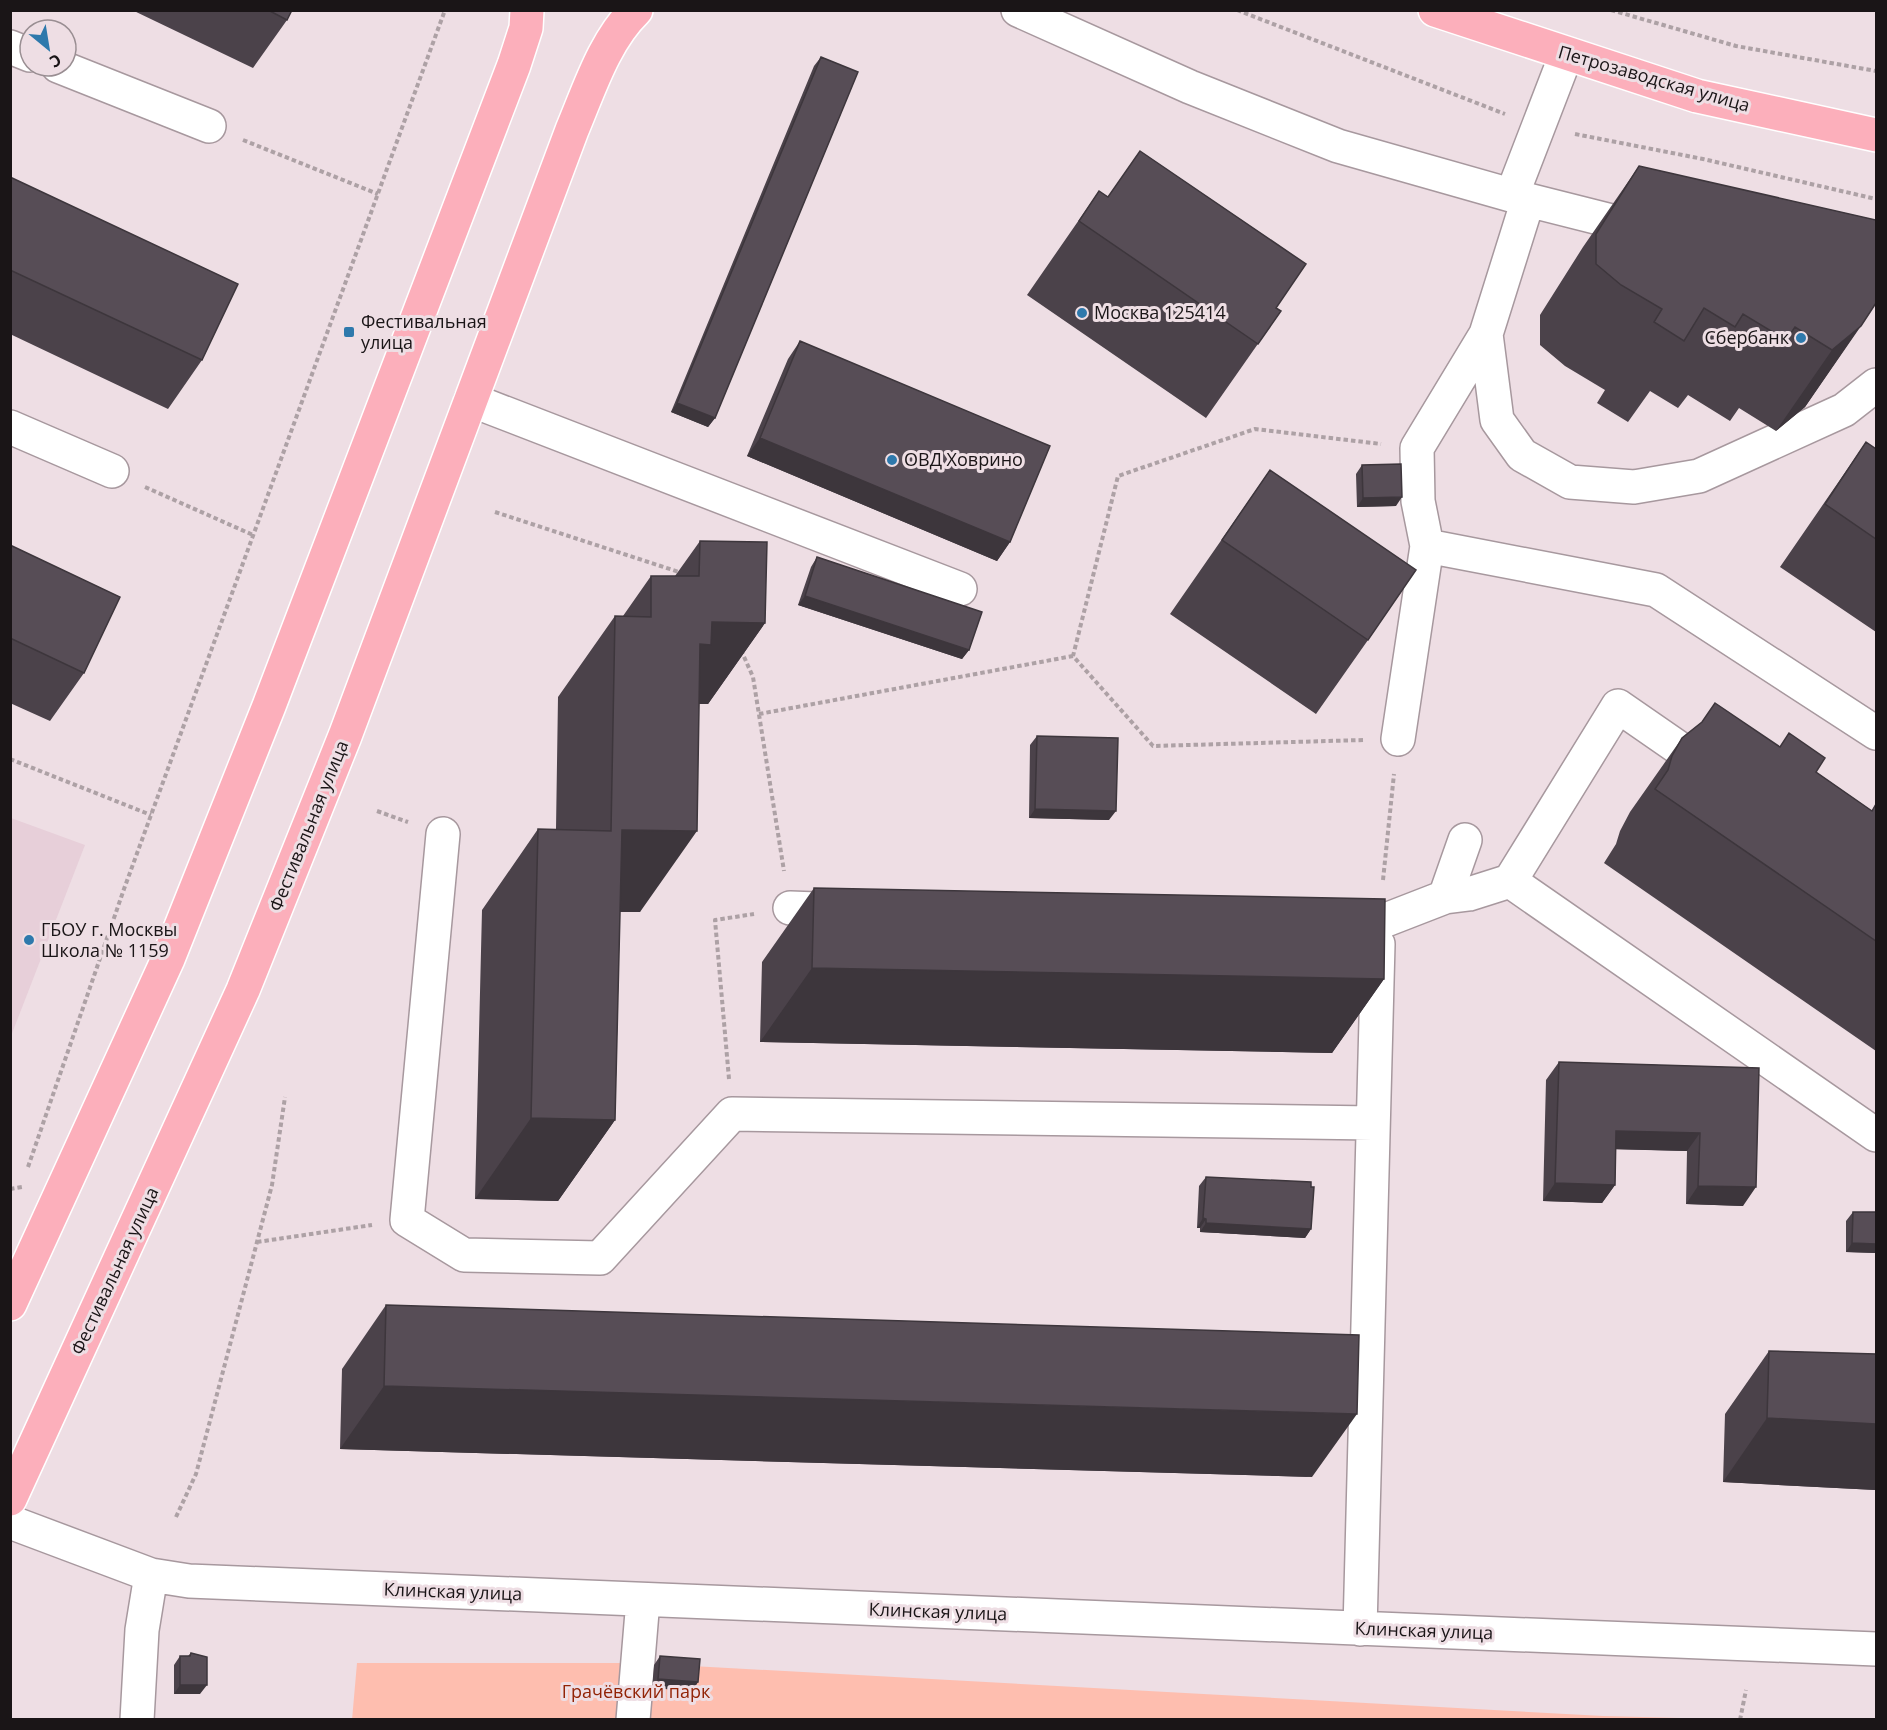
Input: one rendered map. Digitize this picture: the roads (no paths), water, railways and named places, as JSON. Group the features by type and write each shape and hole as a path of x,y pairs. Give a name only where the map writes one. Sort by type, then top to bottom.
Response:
{"main road":[{"path":"10,1304 164,969 221,829 514,65 526,28 527,10"},
{"name":"Фестивальная улица","path":"10,1499 243,990 345,736 572,130 600,63 626,20 636,10"},
{"name":"Петрозаводская улица","path":"1436,10 1566,55 1697,96 1876,135"}],"street":[{"path":"1018,10 1190,87 1338,146 1520,198 1674,237"},
{"path":"1398,739 1427,546 1418,501 1417,448 1486,334 1520,198 1566,55"},
{"path":"78,74 209,126"},
{"path":"1486,334 1497,420 1522,455 1570,482 1634,487 1699,476 1844,410 1876,385"},
{"path":"471,400 960,589"},
{"path":"10,427 112,471"},
{"path":"1427,546 1656,590 1876,733"},
{"path":"1343,922 1378,923 1445,897 1469,894 1510,881 1618,706 1733,785"},
{"path":"443,834 407,1220 464,1255 600,1258 732,1114 1373,1123"},
{"path":"1445,897 1465,840"},
{"path":"1510,881 1876,1136"},
{"path":"790,908 872,910"},
{"path":"1360,1629 1378,923"},
{"name":"Клинская улица","path":"10,1522 151,1575 189,1581 1876,1649"},
{"path":"137,1719 142,1630 151,1575"},
{"path":"633,1719 643,1600"}],"place":[{"name":"Москва 125414","path":"1082,313"},
{"name":"Фестивальная улица","path":"349,332"},
{"name":"Сбербанк","path":"1801,338"},
{"name":"ОВД Ховрино","path":"892,460"},
{"name":"ГБОУ г. Москвы Школа № 1159","path":"29,940"}],"park label":[{"name":"Грачёвский парк","path":"636,1692"}]}
